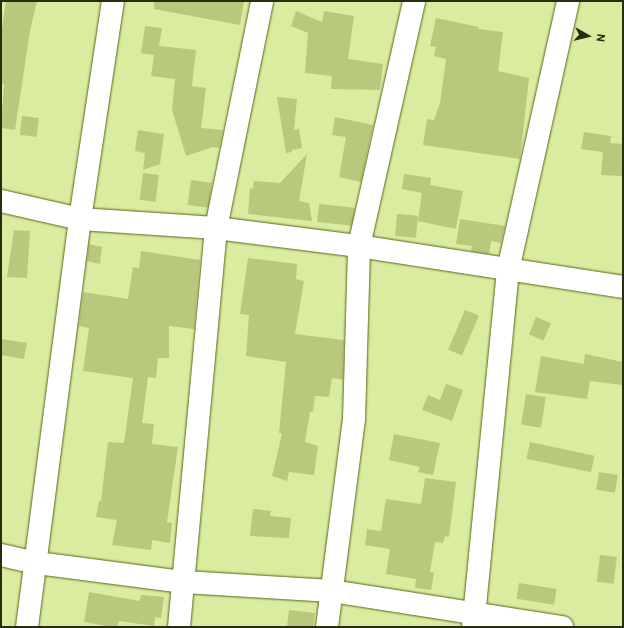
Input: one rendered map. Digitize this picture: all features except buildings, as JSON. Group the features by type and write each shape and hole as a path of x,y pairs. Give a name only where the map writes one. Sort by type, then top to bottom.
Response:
{"street":[{"path":"27,627 37,563 80,219 113,1"},
{"path":"179,627 216,228 262,1"},
{"path":"327,627 354,419 359,246 414,1"},
{"path":"474,620 508,270 568,1"},
{"path":"1,201 80,219 216,228 359,246 623,287"},
{"path":"1,555 37,563 184,582 332,591 474,620 562,627"}]}
